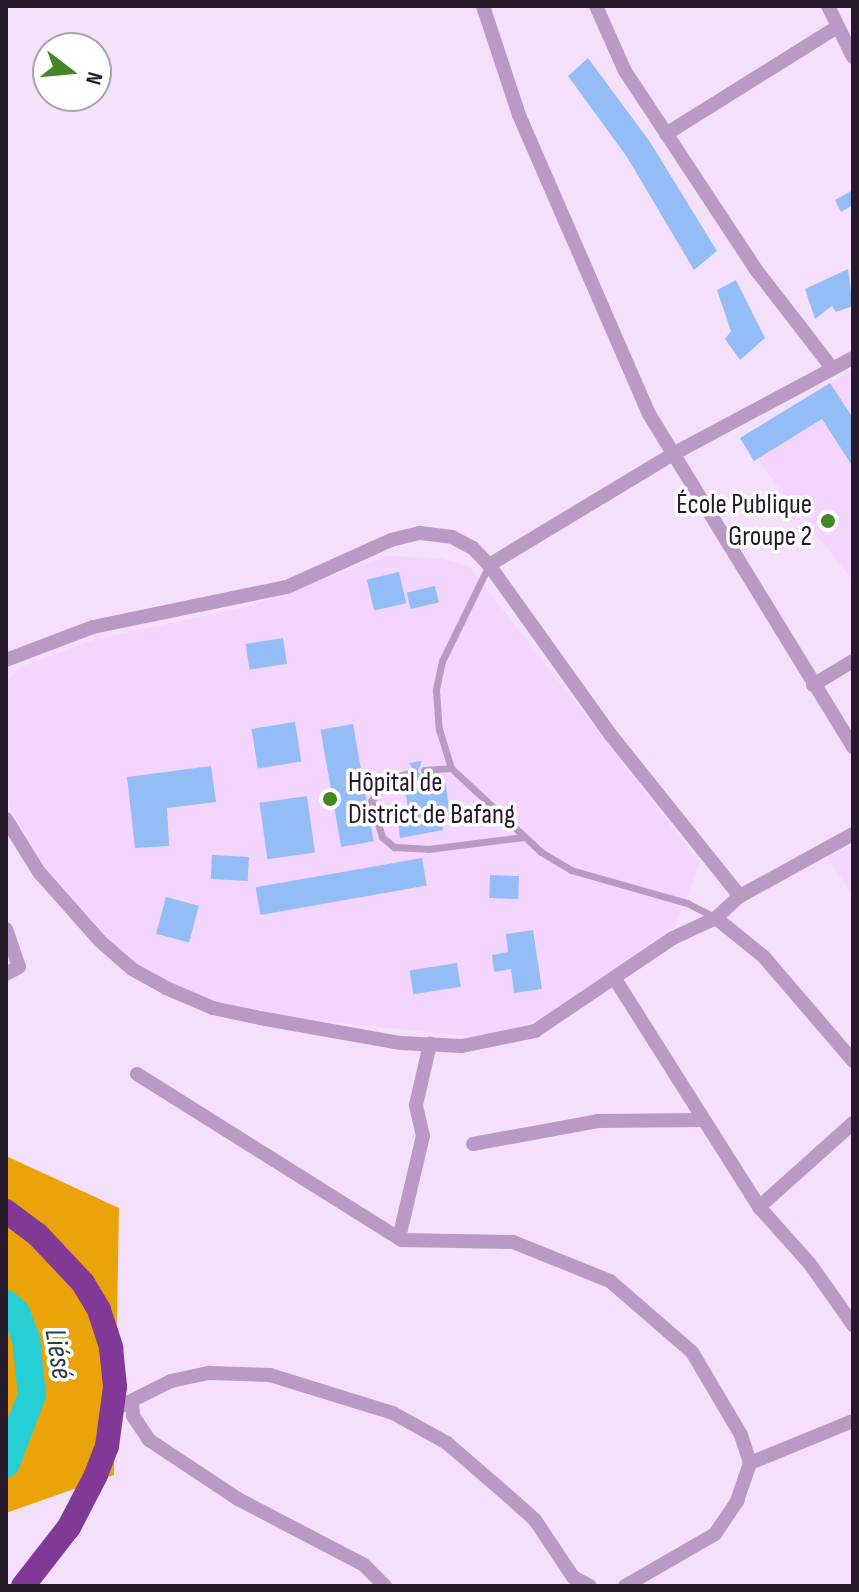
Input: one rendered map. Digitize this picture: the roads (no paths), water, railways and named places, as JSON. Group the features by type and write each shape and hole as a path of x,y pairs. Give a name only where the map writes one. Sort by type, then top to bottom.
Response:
{"highway":[{"path":"6,1211 65,1260 99,1310 123,1405 96,1475 69,1527 23,1586"}],"street":[{"path":"483,6 519,115 649,414 853,747"},
{"path":"596,6 625,71 666,134 757,271 832,368"},
{"path":"828,6 853,57"},
{"path":"666,134 837,27"},
{"path":"489,565 673,454 853,358"},
{"path":"6,660 93,627 287,587 391,540 420,533 452,537 473,548 489,565 610,734 740,896"},
{"path":"813,685 853,661"},
{"path":"6,819 11,844 100,941 132,969 166,988 213,1008 260,1018 430,1044 510,1040 558,1019 673,938 716,918 740,896 853,834"},
{"path":"716,918 764,957 853,1061"},
{"path":"6,929 19,967 6,974"},
{"path":"615,979 701,1120 759,1207 810,1264 853,1325"},
{"path":"399,1238 423,1136 416,1105 430,1044"},
{"path":"137,1074 399,1238 420,1243 513,1242 610,1281 635,1297 692,1352 741,1435 750,1463 737,1501 715,1534 625,1586"},
{"path":"473,1144 598,1121 701,1120"},
{"path":"759,1207 853,1123"},
{"path":"385,1586 364,1565 238,1499 149,1440 123,1405 171,1381 210,1373 270,1375 393,1413 447,1443 515,1502 535,1520 573,1577 590,1586"},
{"path":"750,1463 853,1421"}],"lane":[{"path":"489,565 448,647 436,690 439,729 451,768 523,837 571,870 687,903 716,918"},
{"path":"424,770 451,768"},
{"path":"410,773 391,778 371,801 382,837 394,847 428,849 523,837"}],"waterway":[{"name":"Liésé","path":"6,1304 16,1313 26,1339 32,1395 6,1463"}],"place":[{"name":"École Publique Groupe 2","path":"828,521"},
{"name":"Hôpital de District de Bafang","path":"330,799"}]}
